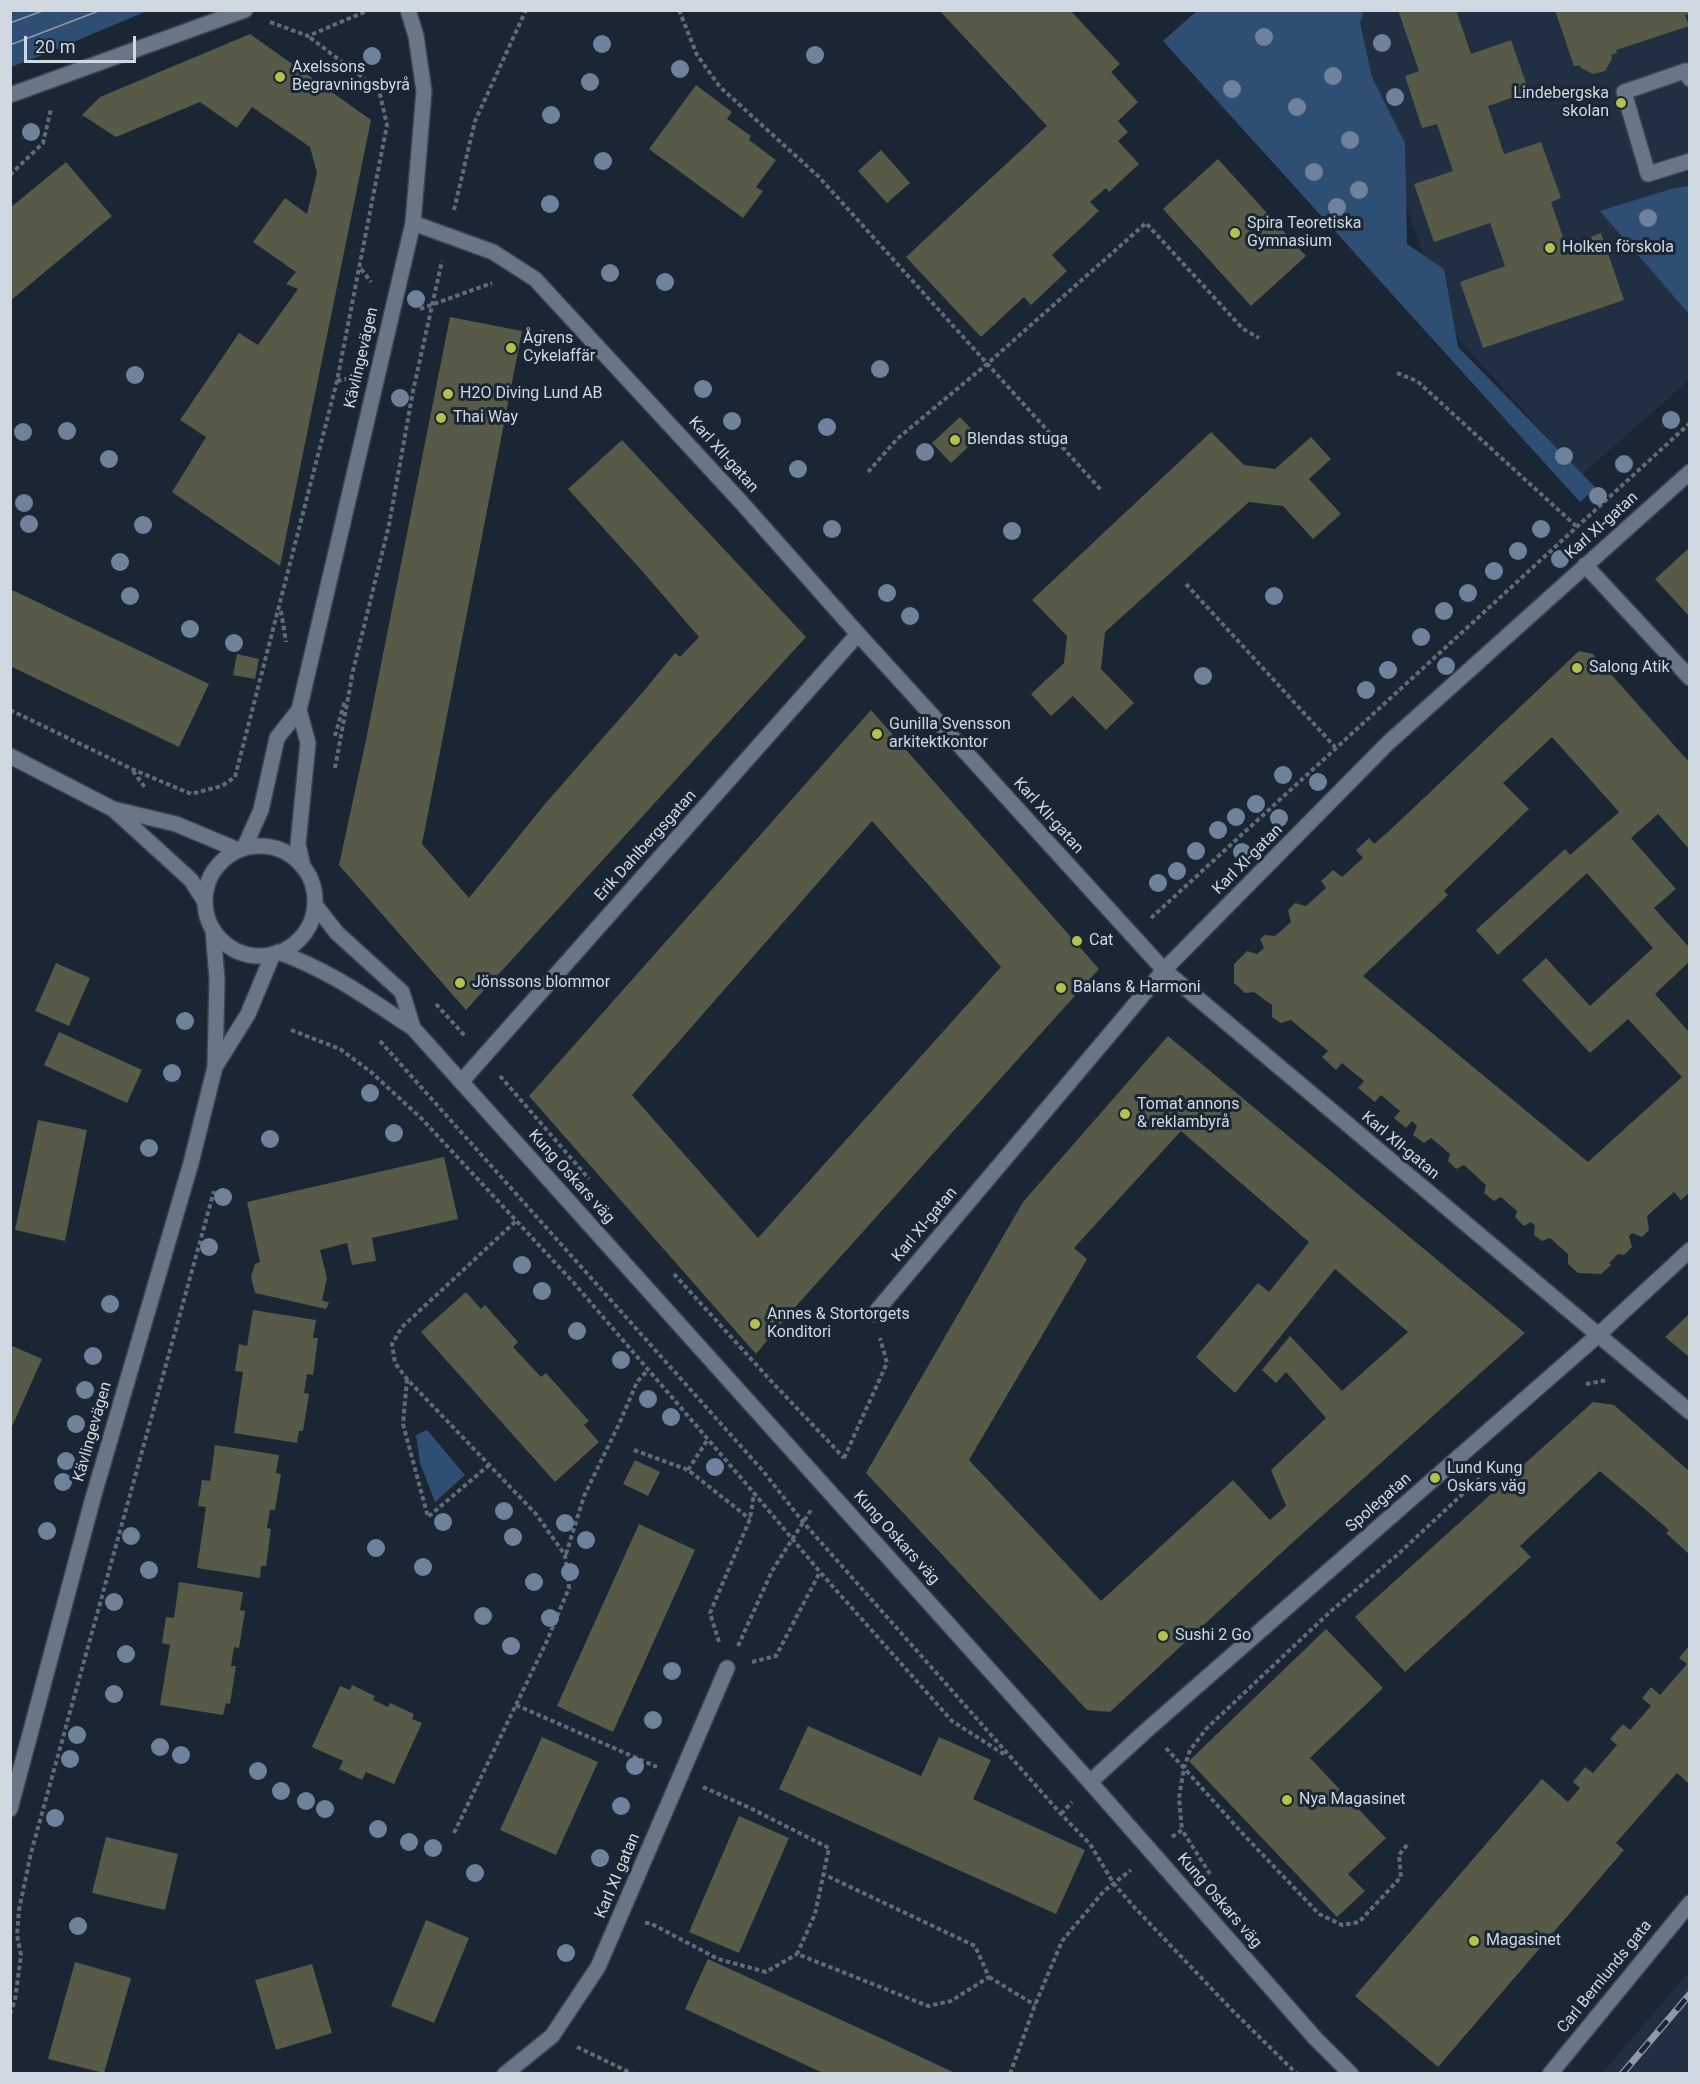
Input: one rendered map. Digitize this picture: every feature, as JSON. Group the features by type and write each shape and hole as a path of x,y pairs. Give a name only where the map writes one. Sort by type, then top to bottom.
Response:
{"street":[{"path":"10,95 245,10"},
{"name":"Kävlingevägen","path":"241,849 261,810 277,738 299,710 413,223 424,91 416,36 408,10"},
{"path":"1689,79 1685,71 1624,92 1648,174 1689,161"},
{"name":"Karl XII-gatan","path":"413,223 493,252 524,271 549,291 1164,970 1689,1412"},
{"name":"Karl XI-gatan","path":"874,1314 1164,970 1388,743 1689,472"},
{"path":"1585,565 1689,678"},
{"name":"Erik Dahlbergsgatan","path":"461,1082 858,634"},
{"name":"Kävlingevägen","path":"299,710 308,743 298,844 303,867"},
{"path":"10,756 113,808 176,824 241,849"},
{"path":"113,808 191,880 205,902 213,929"},
{"path":"205,902 208,883 215,870 226,857 241,849 257,846 272,847 289,854 303,867"},
{"name":"Kung Oskars väg","path":"303,867 313,886 315,906 323,919 402,992 413,1028"},
{"path":"276,953 294,944 303,934 311,920 315,906"},
{"name":"Kävlingevägen","path":"10,1809 93,1498 188,1174 215,1066 217,980 213,929"},
{"name":"Kung Oskars väg","path":"213,929 225,943 243,953 253,955 276,953 309,963 339,979 413,1028 826,1486 1315,2038 1351,2073"},
{"name":"Kävlingevägen","path":"215,1066 248,1014 276,953"},
{"name":"Spolegatan","path":"1090,1782 1597,1336 1689,1250"},
{"name":"Karl XI gatan","path":"505,2073 552,2036 598,1967 727,1668"},
{"name":"Carl Bernlunds gata","path":"1550,2073 1689,1903"}],"path":[{"path":"335,770 352,677 389,525 413,391 475,121 526,10"},
{"path":"679,10 698,55 720,87 819,177 1101,490"},
{"path":"10,710 132,769 191,794 222,786 235,777 337,381 361,268 387,125 379,90 308,36"},
{"path":"10,175 43,143 54,99"},
{"path":"868,472 897,439 987,364 1146,223 1243,328 1259,338"},
{"path":"361,268 372,285"},
{"path":"414,311 524,271"},
{"path":"1397,373 1417,381 1576,526"},
{"path":"337,381 354,377"},
{"path":"406,385 413,391"},
{"path":"1132,935 1689,423"},
{"path":"1186,584 1335,747"},
{"path":"429,998 483,1056 592,1183"},
{"path":"291,1030 340,1049 371,1072 422,1119 573,1282 791,1539 952,1721 1011,1758"},
{"path":"373,1033 748,1453 803,1522 1089,1844 1114,1884 1135,1908 1297,2073"},
{"path":"10,2014 15,2000 21,1955 17,1935 19,1910 32,1853 216,1183"},
{"path":"516,1221 402,1327 392,1344 395,1363 407,1379 536,1514 565,1555"},
{"path":"670,1269 844,1458"},
{"path":"826,1486 844,1458 887,1363 874,1314"},
{"path":"454,1833 569,1588 565,1555 584,1496 637,1383 648,1370"},
{"path":"1577,1387 1591,1382 1645,1375"},
{"path":"407,1379 403,1424 428,1517 489,1465"},
{"path":"688,1470 708,1439"},
{"path":"634,1450 688,1470 750,1519"},
{"path":"1182,1830 1179,1798 1184,1768 1190,1750 1207,1728 1332,1611 1487,1472"},
{"path":"727,1668 710,1613 750,1519 754,1493"},
{"path":"727,1668 772,1571 803,1522"},
{"path":"727,1668 776,1656 820,1572"},
{"path":"516,1705 748,1807 829,1848 815,1914 797,1954 766,1972 718,1959 650,1923 618,1923"},
{"path":"1148,1729 1319,1914 1342,1925 1359,1922 1401,1877 1400,1855 1407,1845"},
{"path":"823,1874 975,1946 989,1977 1035,2005"},
{"path":"1010,2073 1062,1941 1104,1892 1114,1884"},
{"path":"797,1954 928,2006 951,2001 989,1977"},
{"path":"552,2036 633,2073"}],"shaded area":[{"path":"1198,10 1364,11 1360,23 1372,77 1405,143 1407,244 1444,269 1458,347 1596,488 1580,502 1163,41"},
{"path":"17,11 147,11 11,67 11,13"},
{"name":"Holken förskola","path":"1337,11 1689,11 1689,380 1581,475 1449,328"},
{"path":"1690,186 1689,314 1600,211 1671,189"},
{"path":"427,1430 465,1475 435,1502 420,1463 416,1435"},
{"path":"1689,1972 1689,2073 1602,2073"}],"building":[{"path":"939,10 1070,10 1120,64 1111,72 1138,102 1118,121 1128,132 1118,141 1139,164 1109,192 1106,188 1090,202 1099,211 1052,255 1067,271 1031,305 1024,297 981,337 906,257 1047,126"},
{"path":"1398,10 1456,10 1471,54 1511,40 1529,92 1488,106 1504,154 1541,142 1561,198 1551,202 1566,246 1601,233 1624,300 1483,348 1460,282 1505,266 1490,223 1434,242 1414,184 1453,171 1437,124 1422,128 1405,76 1419,71"},
{"path":"1555,10 1689,10 1689,14 1685,15 1689,26 1616,50 1617,53 1611,55 1612,59 1605,71 1593,74 1581,68 1580,65 1574,66"},
{"path":"250,34 371,120 280,566 172,492 206,437 180,420 239,333 258,345 298,289 286,284 296,272 253,242 285,198 307,214 317,173 310,147 252,107 237,128 200,102 116,137 82,115 100,97"},
{"path":"696,85 732,112 727,119 751,136 749,140 776,160 756,187 763,191 743,218 649,149"},
{"path":"881,150 910,183 887,203 858,171"},
{"name":"Spira Teoretiska Gymnasium","path":"1218,159 1306,256 1251,306 1163,209"},
{"path":"66,162 112,216 10,301 10,208"},
{"path":"450,317 522,331 422,844 469,898 545,804 675,653 680,657 699,637 568,489 622,440 806,637 466,1010 339,865"},
{"name":"Blendas stuga","path":"960,417 979,437 951,463 932,443"},
{"path":"1211,432 1244,465 1275,469 1311,437 1331,459 1309,479 1341,514 1313,539 1283,506 1249,502 1105,632 1101,669 1134,703 1106,730 1073,696 1051,716 1031,694 1064,663 1067,636 1032,600"},
{"path":"1689,548 1689,616 1655,579"},
{"path":"10,589 209,684 179,747 10,666"},
{"path":"1579,651 1593,654 1689,762 1689,849 1658,814 1631,838 1676,889 1654,908 1689,947 1689,962 1655,994 1689,1032 1689,1193 1681,1200 1674,1192 1647,1216 1649,1230 1642,1237 1632,1233 1629,1236 1632,1247 1624,1255 1618,1254 1601,1274 1578,1273 1568,1264 1568,1254 1550,1238 1542,1241 1534,1235 1535,1226 1531,1222 1524,1226 1515,1217 1517,1211 1501,1197 1494,1201 1484,1193 1486,1185 1464,1165 1456,1169 1448,1161 1450,1154 1431,1138 1424,1143 1413,1135 1417,1126 1412,1121 1406,1128 1394,1118 1400,1111 1381,1095 1375,1102 1358,1088 1364,1081 1342,1063 1336,1070 1322,1057 1328,1051 1291,1020 1281,1023 1272,1017 1272,1005 1254,992 1245,993 1234,983 1234,964 1247,951 1257,954 1264,948 1260,939 1265,935 1275,936 1291,922 1288,910 1295,903 1306,906 1326,888 1321,881 1333,870 1342,877 1363,858 1356,850 1369,838 1374,844","holes":["1552,737 1619,812 1570,855 1565,849 1476,930 1498,955 1587,873 1653,948 1590,1006 1546,958 1522,980 1590,1053 1628,1019 1682,1077 1588,1162 1363,976 1448,895 1444,891 1529,809 1503,783"]},
{"path":"237,654 259,659 255,679 233,675"},
{"path":"871,710 1099,969 789,1314 756,1354 529,1096","holes":["872,821 1001,967 758,1238 632,1095"]},
{"path":"56,963 90,978 69,1026 35,1011"},
{"path":"59,1032 142,1070 127,1103 44,1065"},
{"path":"1168,1036 1525,1333 1292,1543 1110,1712 1087,1710 866,1473 1023,1202","holes":["1181,1131 1309,1242 1269,1292 1258,1283 1196,1357 1235,1393 1335,1269 1408,1332 1342,1391 1290,1336 1262,1370 1276,1383 1286,1372 1326,1418 1271,1470 1286,1506 1270,1520 1233,1480 1101,1601 969,1460 1087,1259 1074,1248"]},
{"path":"38,1120 87,1130 65,1241 15,1230"},
{"path":"444,1157 458,1219 372,1238 376,1261 352,1265 347,1243 320,1250 327,1278 322,1300 329,1303 326,1309 255,1293 251,1277 255,1264 260,1262 247,1202"},
{"path":"466,1292 481,1309 485,1305 518,1342 513,1347 541,1377 546,1373 589,1421 584,1425 599,1442 555,1482 421,1332"},
{"path":"253,1310 316,1320 313,1338 318,1338 313,1375 307,1374 304,1393 309,1394 303,1431 299,1431 297,1443 234,1433 243,1372 235,1371 239,1344 247,1346"},
{"path":"1689,1314 1689,1357 1665,1337"},
{"path":"10,1345 42,1359 10,1431"},
{"path":"1593,1402 1614,1405 1689,1471 1689,1554 1666,1533 1669,1530 1600,1471 1520,1546 1531,1557 1405,1672 1355,1617"},
{"path":"215,1445 279,1455 276,1473 281,1474 275,1510 270,1510 267,1528 271,1529 266,1566 261,1566 260,1578 197,1568 206,1507 198,1506 202,1480 210,1481"},
{"path":"635,1460 660,1472 648,1496 623,1484"},
{"path":"639,1524 695,1550 613,1732 557,1706"},
{"path":"179,1582 243,1592 240,1610 245,1611 239,1648 234,1647 231,1666 236,1666 230,1704 226,1703 223,1715 160,1705 170,1645 162,1643 166,1617 174,1618"},
{"name":"Nya Magasinet","path":"1326,1629 1383,1688 1310,1758 1386,1838 1348,1874 1365,1891 1337,1917 1189,1761"},
{"name":"Magasinet","path":"1689,1646 1689,1784 1677,1773 1616,1843 1624,1850 1438,2067 1355,1996 1542,1779 1568,1802 1580,1788 1573,1782 1585,1767 1593,1773 1617,1745 1610,1739 1623,1724 1630,1730 1651,1706 1642,1698 1651,1687 1660,1695 1687,1664 1679,1658"},
{"path":"352,1685 375,1696 373,1700 388,1707 390,1703 414,1714 412,1719 422,1723 394,1784 366,1772 362,1780 339,1769 343,1761 312,1747 340,1686 350,1690"},
{"path":"808,1726 921,1776 939,1737 991,1760 973,1799 1085,1850 1056,1914 779,1789"},
{"path":"542,1737 598,1762 556,1855 500,1830"},
{"path":"739,1816 789,1838 739,1953 689,1932"},
{"path":"106,1837 178,1854 165,1910 92,1893"},
{"path":"426,1920 469,1938 434,2023 391,2006"},
{"path":"708,1959 955,2073 823,2073 685,2009"},
{"path":"75,1962 131,1978 104,2073 48,2059"},
{"path":"312,1964 332,2033 276,2050 255,1980"}],"tram line":[{"path":"10,23 45,10"},
{"path":"10,45 101,10"}],"railway":[{"path":"1622,2074 1690,1994"}],"place":[{"name":"Axelssons Begravningsbyrå","path":"280,77"},
{"name":"Lindebergska skolan","path":"1621,103"},
{"name":"Spira Teoretiska Gymnasium","path":"1235,233"},
{"name":"Holken förskola","path":"1550,248"},
{"name":"Ågrens Cykelaffär","path":"511,348"},
{"name":"H2O Diving Lund AB","path":"448,394"},
{"name":"Thai Way","path":"441,418"},
{"name":"Blendas stuga","path":"955,440"},
{"name":"Salong Atik","path":"1577,668"},
{"name":"Gunilla Svensson arkitektkontor","path":"877,734"},
{"name":"Cat","path":"1077,941"},
{"name":"Jönssons blommor","path":"460,983"},
{"name":"Balans & Harmoni","path":"1061,988"},
{"name":"Tomat annons & reklambyrå","path":"1125,1114"},
{"name":"Annes & Stortorgets Konditori","path":"755,1324"},
{"name":"Lund Kung Oskars väg","path":"1435,1478"},
{"name":"Sushi 2 Go","path":"1163,1636"},
{"name":"Nya Magasinet","path":"1287,1800"},
{"name":"Magasinet","path":"1474,1941"}]}
